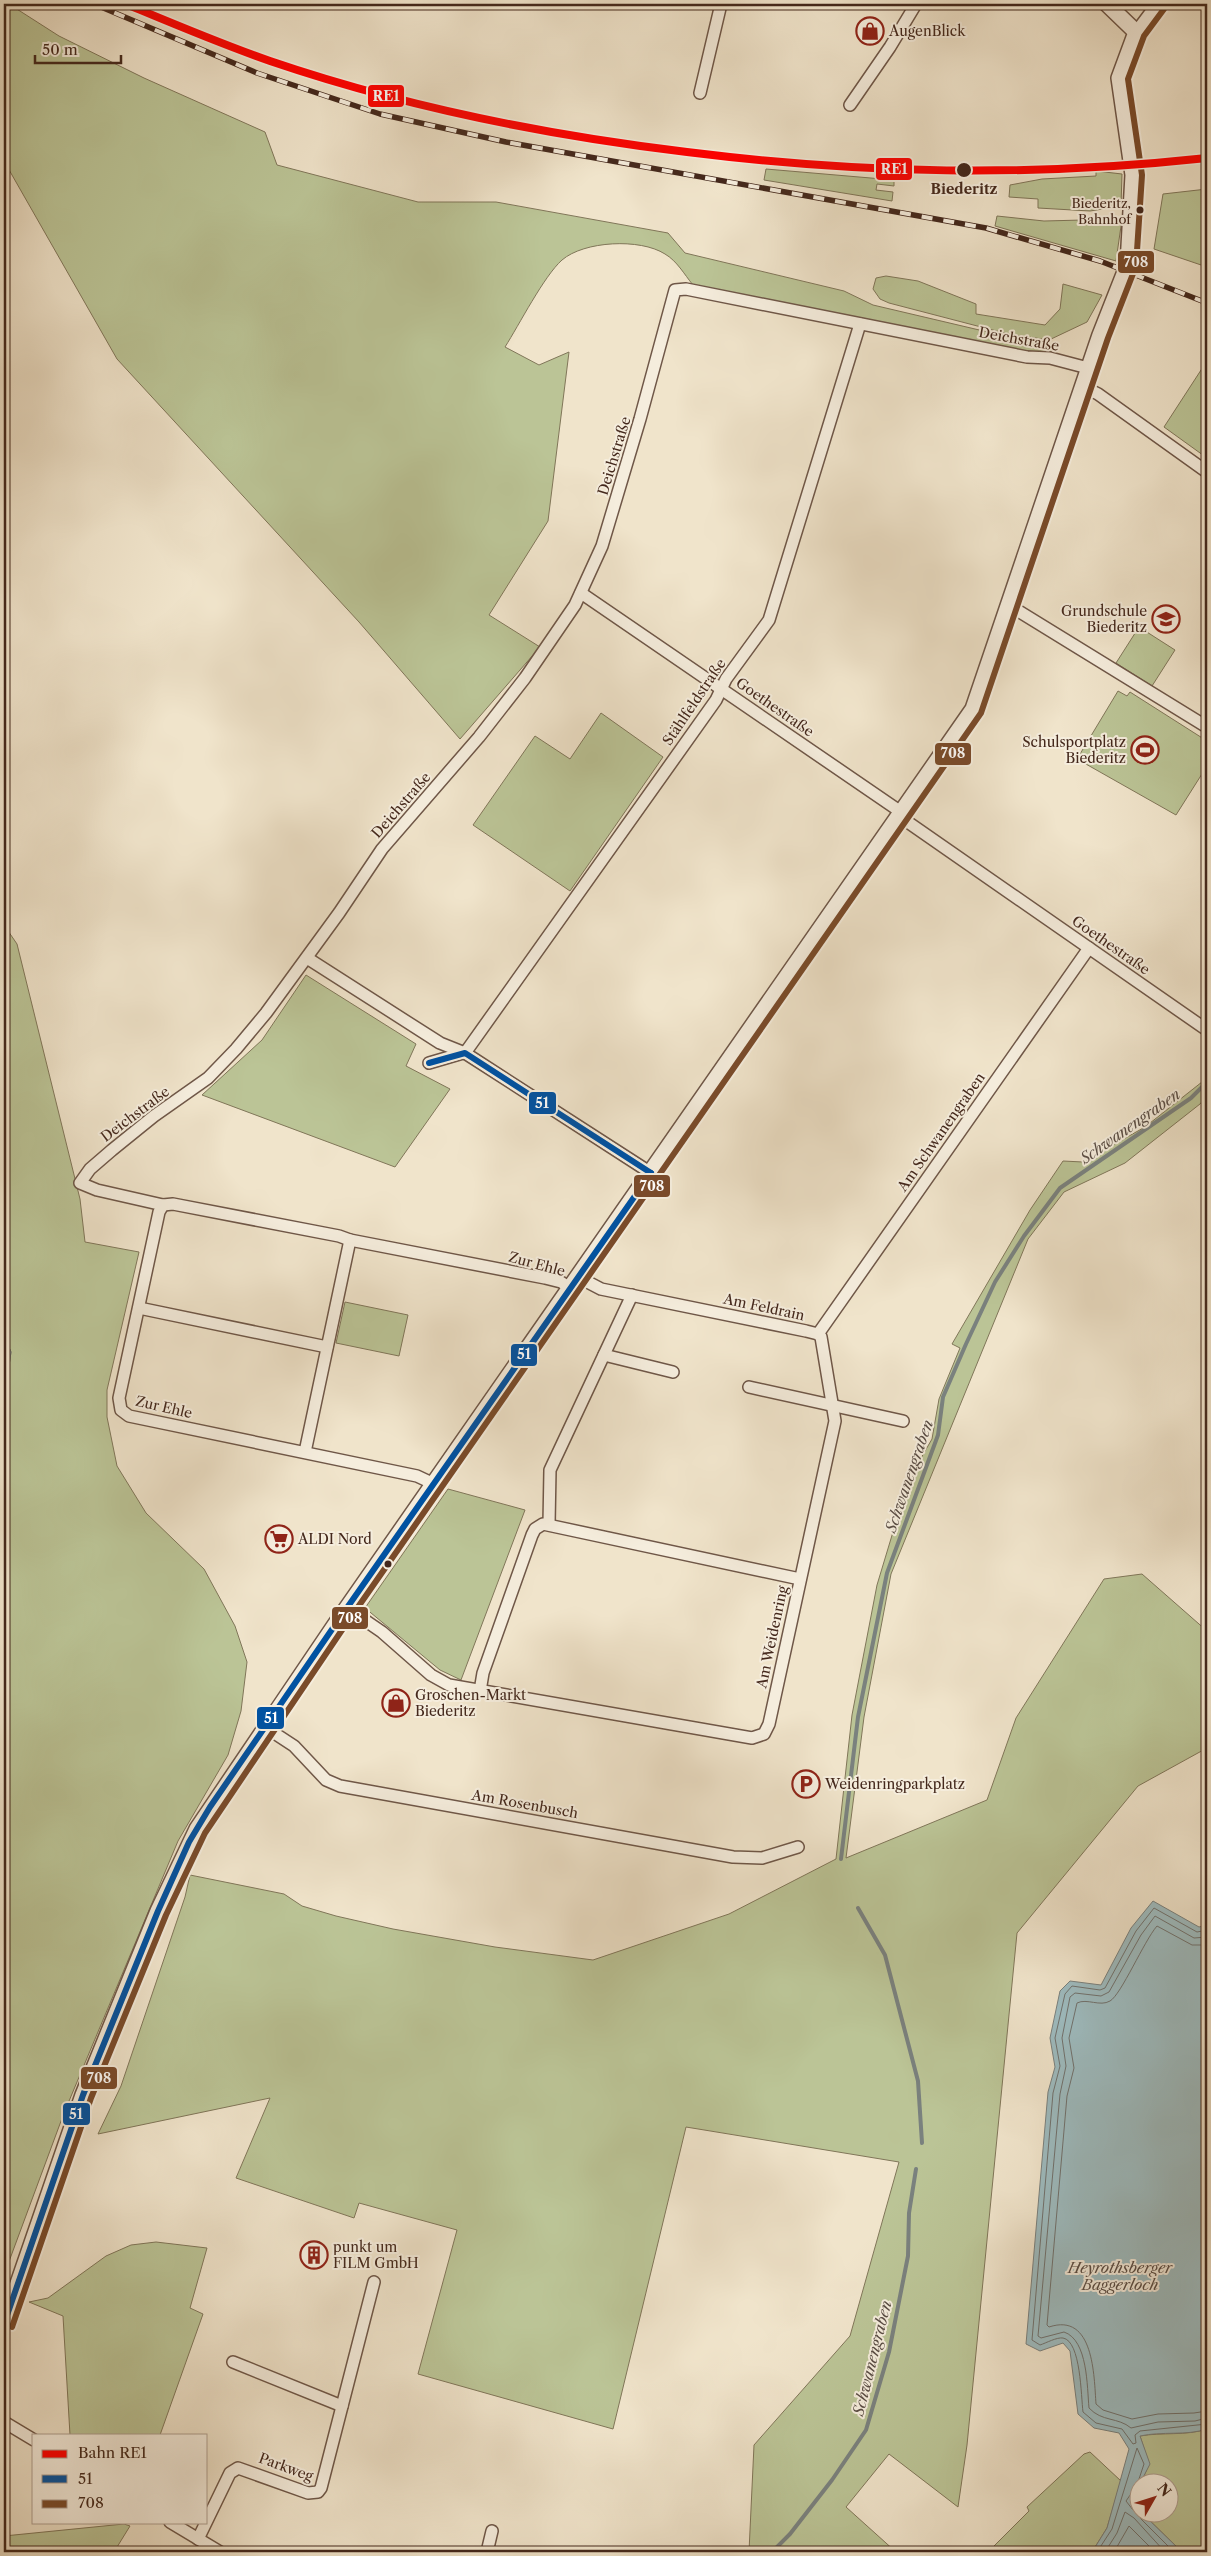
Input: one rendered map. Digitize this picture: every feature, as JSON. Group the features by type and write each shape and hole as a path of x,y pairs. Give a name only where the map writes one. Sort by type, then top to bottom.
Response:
{"street":[{"path":"700,93 721,4"},
{"path":"850,105 890,47 916,4"},
{"path":"1107,4 1136,32"},
{"path":"4,2324 75,2118 158,1911 197,1829 347,1608 973,709 1088,368 1128,264 1133,175 1119,78 1136,32 1157,4"},
{"name":"Deichstraße","path":"80,1183 90,1168 221,1066 266,1014 382,849 459,762 525,678 581,593 602,546 640,419 675,290 686,289 1027,357 1050,358 1088,368"},
{"name":"Stählfeldstraße","path":"464,1053 716,700 721,688 769,620 860,324"},
{"path":"1082,386 1098,394 1207,472"},
{"name":"Goethestraße","path":"581,593 721,688 1207,1030"},
{"path":"1008,608 1020,612 1207,727"},
{"name":"Am Schwanengraben","path":"818,1334 1090,948"},
{"path":"307,958 440,1043 464,1053 651,1173"},
{"path":"429,1062 464,1053"},
{"name":"Zur Ehle","path":"80,1183 97,1190 163,1205 173,1204 561,1282 574,1282"},
{"name":"Zur Ehle","path":"163,1205 159,1212 120,1398 121,1410 129,1416 417,1476 434,1484"},
{"path":"304,1452 350,1240"},
{"name":"Am Feldrain","path":"574,1282 601,1290 818,1334 823,1342 835,1421 800,1579"},
{"path":"480,1691 484,1673 532,1533 539,1526 549,1524 550,1470 632,1295"},
{"path":"139,1308 327,1347"},
{"path":"604,1355 673,1372"},
{"path":"749,1387 903,1421"},
{"name":"Am Weidenring","path":"347,1608 382,1632 439,1680 448,1685 752,1738 760,1737 769,1724 800,1579 549,1524"},
{"name":"Am Rosenbusch","path":"265,1727 294,1746 326,1780 340,1786 733,1857 762,1858 798,1847"},
{"name":"Parkweg","path":"208,2519 230,2474 238,2468 308,2493 318,2492 324,2480 374,2282"},
{"path":"233,2362 342,2406"},
{"path":"4,2422 32,2439"},
{"path":"173,2524 220,2552"},
{"name":"Parkweg","path":"198,2539 205,2524"},
{"path":"487,2552 492,2530"}],"green space":[{"path":"4,4 9,4 59,36 144,78 265,132 277,165 418,202 496,202 668,233 685,253 844,291 873,305 1053,348 1051,353 1033,353 693,285 677,264 665,254 641,246 612,244 598,246 584,249 562,260 547,277 505,347 539,365 569,352 548,521 489,615 540,647 460,739 359,622 117,359 4,161"},
{"path":"766,169 894,180 894,186 877,184 876,190 893,192 892,201 764,180"},
{"path":"1096,171 1122,174 1121,206 1090,211 1038,208 1038,199 1009,197 1010,185 1042,179 1096,176"},
{"path":"1207,189 1207,267 1154,249 1163,194"},
{"path":"997,216 1044,221 1122,219 1116,261 995,226"},
{"path":"886,276 918,281 976,304 976,314 1045,325 1060,309 1063,284 1102,295 1087,322 1049,340 1008,334 889,303 880,299 873,289 876,278"},
{"path":"1203,367 1207,369 1207,458 1164,427"},
{"path":"1139,627 1175,650 1152,686 1116,663"},
{"name":"Schulsportplatz Biederitz","path":"1118,691 1127,696 1130,692 1207,741 1207,766 1176,815 1077,759"},
{"path":"601,713 663,757 570,891 473,825 535,736 570,759"},
{"path":"4,925 17,944 80,1199 85,1242 139,1252 107,1390 107,1417 117,1466 146,1513 204,1569 235,1626 247,1662 241,1711 228,1755 178,1841 64,2113 4,2275 4,1482 7,1472 4,1461 4,1400 11,1352 4,1336"},
{"path":"306,975 416,1044 406,1066 450,1089 395,1167 202,1095 262,1040"},
{"path":"1207,1078 1207,1096 1200,1104 1125,1163 1064,1192 1028,1239 891,1574 864,1717 846,1858 987,1800 1016,1718 1104,1579 1142,1574 1207,1631 1207,1748 1138,1786 1017,1933 967,2445 958,2507 889,2454 846,2507 896,2552 749,2552 754,2445 850,2336 899,2162 686,2127 613,2429 418,2374 457,2230 359,2203 354,2218 236,2178 270,2098 98,2134 121,2086 185,1897 190,1875 284,1894 302,1906 393,1929 495,1947 593,1960 729,1914 836,1859 852,1715 877,1585 909,1479 932,1439 939,1399 960,1348 952,1344 1030,1210 1063,1161 1083,1162 1145,1127"},
{"path":"345,1302 408,1315 399,1356 336,1343"},
{"path":"448,1489 525,1510 461,1680 440,1670 365,1608"},
{"path":"156,2242 207,2248 190,2308 203,2314 160,2434 70,2434 63,2316 29,2302 48,2298 106,2256 131,2245"},
{"path":"1207,2429 1207,2552 1182,2552 1153,2524 1178,2524 1178,2474 1145,2474 1149,2464 1140,2436"},
{"path":"1090,2452 1121,2481 1107,2528 1092,2552 988,2552 1029,2511 1027,2507 1084,2454"},
{"path":"124,2524 130,2526 114,2552 4,2552 4,2536"}],"water":[{"path":"4,1336 11,1352 4,1400"},
{"name":"Heyrothsberger Baggerloch","path":"1153,1901 1199,1927 1207,1925 1207,2429 1140,2436 1150,2464 1145,2474 1128,2474 1128,2524 1153,2524 1182,2552 1092,2552 1107,2528 1129,2449 1119,2433 1094,2428 1078,2414 1070,2351 1063,2343 1040,2351 1026,2344 1048,2092 1055,2067 1050,2038 1060,1991 1070,1981 1101,1985 1131,1928"}],"waterway":[{"name":"Schwanengraben","path":"841,1859 858,1717 887,1573 938,1435 943,1397 995,1282 1024,1236 1060,1188 1191,1098 1207,1082"},
{"name":"Schwanengraben","path":"858,1908 885,1955 918,2081 922,2143"},
{"name":"Schwanengraben","path":"772,2552 790,2534 832,2480 866,2430 889,2352 908,2256 909,2213 916,2169"}],"railway":[{"path":"94,4 257,73 380,114 506,142 986,228 1100,261 1207,303"}],"rail line":[{"name":"RE1","path":"126,4 270,61 372,92 424,106 529,128 634,145 753,159 882,169 1011,170 1076,168 1207,158"}],"transit line":[{"name":"708","path":"12,2327 91,2098 166,1915 205,1833 342,1630 981,713 1108,338 1136,266 1142,175 1128,79 1144,36 1164,9"},
{"name":"51","path":"429,1063 465,1053 651,1173"},
{"name":"51","path":"4,2324 83,2095 158,1911 189,1842 210,1807 335,1625 651,1173"}],"place":[{"name":"AugenBlick","path":"870,31"},
{"name":"Biederitz","path":"964,170"},
{"name":"Biederitz, Bahnhof","path":"1140,210"},
{"name":"Grundschule Biederitz","path":"1166,619"},
{"name":"Schulsportplatz Biederitz","path":"1145,750"},
{"name":"ALDI Nord","path":"279,1539"},
{"name":"Groschen-Markt Biederitz","path":"396,1703"},
{"name":"Weidenringparkplatz","path":"806,1784"},
{"name":"punkt um FILM GmbH","path":"314,2255"}]}
